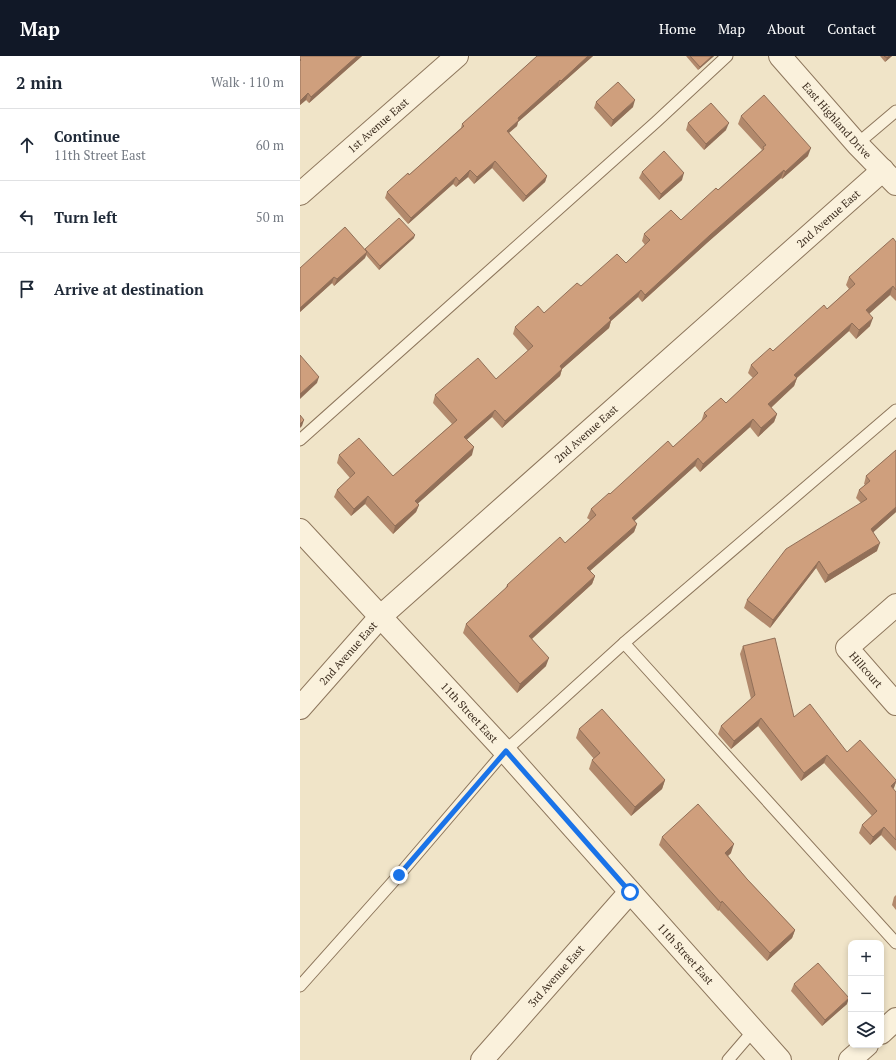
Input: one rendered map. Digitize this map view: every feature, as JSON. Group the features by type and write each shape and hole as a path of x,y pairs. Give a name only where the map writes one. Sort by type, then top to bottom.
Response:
{"street":[{"name":"1st Avenue East","path":"300,194 457,56"},
{"name":"East Highland Drive","path":"780,56 858,144 890,177"},
{"name":"2nd Avenue East","path":"300,708 381,616 890,177"},
{"name":"11th Street East","path":"300,530 506,751 780,1060"},
{"name":"Hillcourt","path":"896,605 847,648 896,704"},
{"name":"3rd Avenue East","path":"482,1060 630,892"},
{"path":"884,1029 896,1019"},
{"path":"850,1060 864,1048"}],"lane":[{"path":"300,440 656,122 727,56"},
{"path":"858,144 896,111"},
{"path":"300,986 399,875 506,751 624,643 896,410"},
{"path":"624,643 896,943"},
{"path":"728,1060 753,1031"}],"building":[{"path":"300,56 357,56 311,97 308,93 300,101"},
{"path":"537,56 588,56 518,118 519,120 507,131 547,176 526,196 495,161 477,177 470,170 459,181 456,177 411,218 387,192 408,173 409,175 464,126 462,124"},
{"path":"690,56 712,56 700,67"},
{"path":"618,82 635,100 613,120 596,102"},
{"path":"764,95 811,148 785,172 784,170 710,235 645,295 641,290 609,318 611,320 560,366 562,369 505,421 495,410 464,437 474,447 415,501 419,505 395,526 368,496 354,509 337,490 355,473 339,455 359,438 393,476 457,420 435,395 478,358 496,379 533,346 515,327 538,306 544,313 577,283 581,286 617,254 626,263 650,240 644,234 671,210 681,220 716,188 718,190 764,149 763,147 766,145 741,116"},
{"path":"711,103 729,123 706,144 688,123"},
{"path":"664,151 684,173 661,194 642,172"},
{"path":"399,218 415,235 380,266 365,249"},
{"path":"345,227 367,252 337,279 334,277 300,308 300,268"},
{"path":"893,238 896,242 896,290 893,286 866,310 873,318 859,330 852,323 794,375 797,378 768,404 777,414 761,428 753,419 703,464 698,458 632,518 637,524 587,568 595,576 529,636 549,658 520,684 466,624 560,537 565,543 596,515 591,509 609,493 610,494 668,441 673,447 707,416 704,413 721,398 726,403 758,373 751,365 770,348 773,351 824,305 827,309 855,284 849,277"},
{"path":"300,355 319,377 300,394"},
{"path":"300,415 304,420 300,424"},
{"path":"896,450 896,507 871,529 880,543 828,575 819,561 773,620 747,600 786,549 867,499 859,490 870,481 866,476"},
{"path":"775,638 794,717 810,704 847,752 860,740 896,780 891,786 896,792 896,840 884,827 873,837 862,825 877,811 827,755 804,773 761,718 734,741 721,726 755,695 743,646"},
{"path":"602,709 665,780 635,807 592,760 600,753 579,729"},
{"path":"698,804 734,844 725,853 747,879 795,930 770,953 722,901 721,903 662,837"},
{"path":"818,963 848,997 848,999 825,1020 794,984"}],"route":[{"path":"399,875 506,751 630,892"}]}
